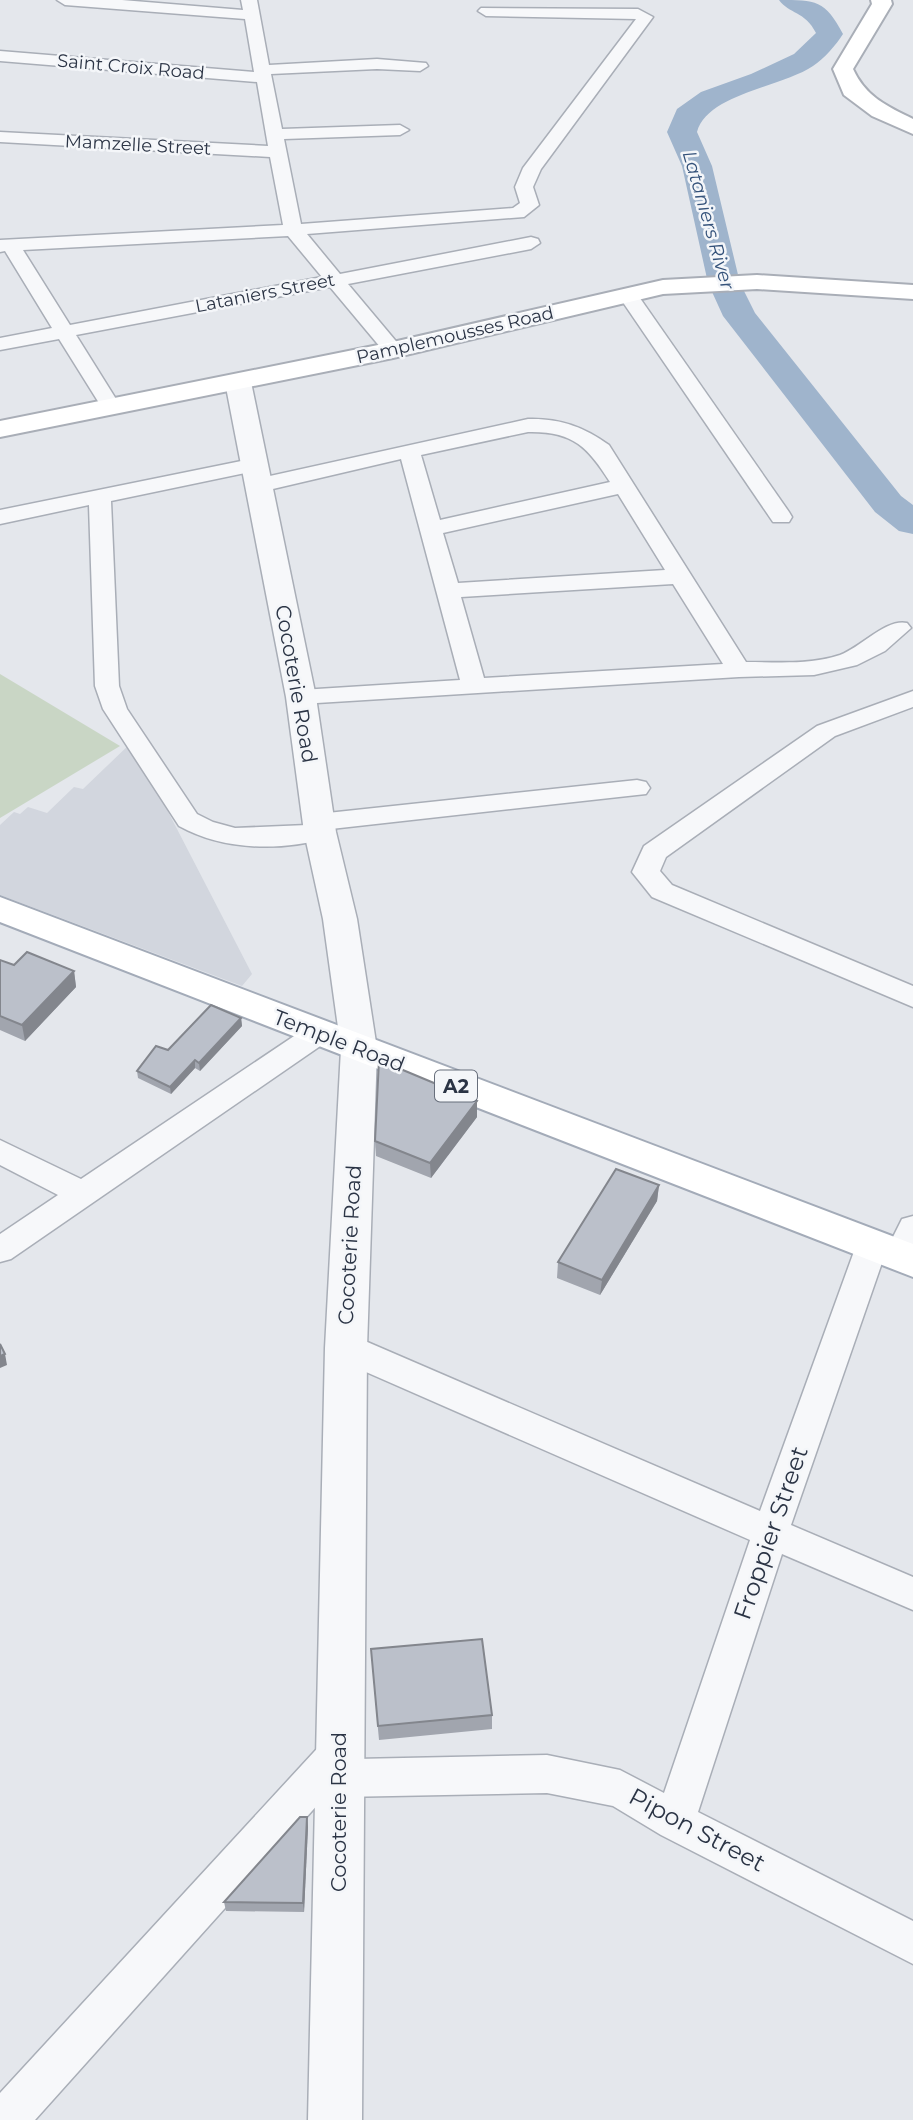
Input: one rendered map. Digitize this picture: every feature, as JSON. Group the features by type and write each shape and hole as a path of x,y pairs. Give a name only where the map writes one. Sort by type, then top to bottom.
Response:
{"main road":[{"path":"881,0 882,4 843,69 852,90 880,111 913,127"},
{"name":"Pamplemousses Road","path":"0,429 393,350 688,283 746,283 913,292"},
{"name":"Temple Road","path":"0,909 339,1041 900,1248"}],"street":[{"path":"65,0 251,7 261,74 293,230 393,350"},
{"path":"6,246 293,230 518,213 530,205 524,187 532,168 644,19 644,15 486,11"},
{"name":"Saint Croix Road","path":"0,56 261,74 377,64 420,66"},
{"name":"Mamzelle Street","path":"0,137 275,143 400,130"},
{"name":"Lataniers Street","path":"0,344 531,243"},
{"path":"6,246 64,331 111,407"},
{"path":"628,295 781,517"},
{"name":"Cocoterie Road","path":"238,382 301,697 319,827 340,919 339,1041 346,1348 335,2120"},
{"path":"0,517 100,496 410,453 515,427 538,424 560,426 579,433 601,450 739,670"},
{"path":"410,453 474,685"},
{"path":"431,528 624,486"},
{"path":"100,496 107,686 115,709 188,820 198,826 217,834 246,838 637,788"},
{"path":"449,591 681,576"},
{"path":"301,697 830,666 876,646 899,628"},
{"path":"913,698 825,731 654,852 646,872 662,891 913,998"},
{"path":"0,1251 84,1194 339,1041"},
{"path":"0,1151 84,1194"},
{"name":"Froppier Street","path":"675,1821 771,1531 900,1248"},
{"path":"346,1348 913,1594"},
{"path":"5,2120 339,1766"},
{"name":"Pipon Street","path":"339,1766 547,1774 620,1789 675,1821 913,1943"}],"shaded area":[{"path":"132,742 252,974 242,986 0,895 0,825 14,812 20,814 28,807 47,813 74,787 83,789"}],"green space":[{"path":"0,674 120,746 0,818"}],"building":[{"path":"27,952 74,971 22,1025 0,1016 0,960 14,965"},
{"path":"211,1005 241,1018 199,1063 195,1060 170,1087 137,1071 156,1046 168,1050"},
{"path":"379,1060 477,1101 430,1163 375,1141"},
{"path":"616,1169 659,1185 602,1280 558,1262"},
{"path":"482,1639 492,1715 378,1726 371,1649"},
{"path":"300,1817 307,1817 303,1903 224,1902"}],"waterway":[{"name":"Lataniers River","path":"792,0 815,12 830,34 804,60 761,80 711,98 687,115 682,132 697,166 724,283 740,316 888,504 913,523"}]}
